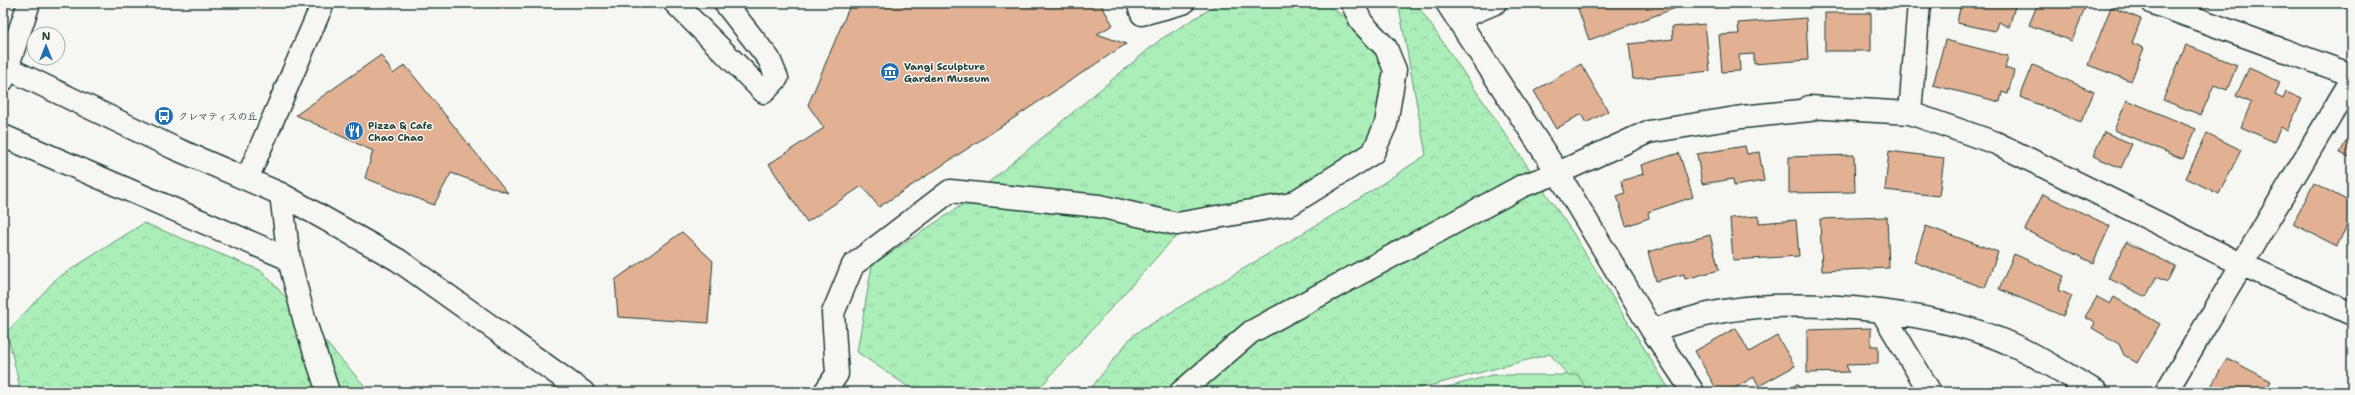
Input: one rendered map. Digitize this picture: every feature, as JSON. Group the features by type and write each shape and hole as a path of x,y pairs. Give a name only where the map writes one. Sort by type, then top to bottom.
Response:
{"street":[{"path":"30,3 5,71 174,148 281,194 398,260 583,392"},
{"path":"246,179 323,3"},
{"path":"676,3 764,92 777,78 770,59 725,3"},
{"path":"1138,3 1142,14 1183,3"},
{"path":"825,392 837,374 832,313 853,265 950,191 1099,206 1177,224 1291,204 1373,153 1386,124 1396,70 1386,48 1362,23 1352,3"},
{"path":"1495,3 1452,11 1558,173 1652,330 1693,392"},
{"path":"1910,113 1919,3"},
{"path":"2153,3 2352,75"},
{"path":"2166,392 2352,79"},
{"path":"1181,392 1251,332 1522,186 1558,173 1648,132 1742,117 1810,110 1809,107 1910,113 1996,142 2241,264 2352,314"},
{"path":"3,136 289,259"},
{"path":"281,194 289,259 305,322 328,392"},
{"path":"1652,330 1730,310 1813,305 1882,312 1954,324 2015,346 2097,392"},
{"path":"1882,312 1930,392"}],"green space":[{"path":"1220,3 1324,3 1379,40 1394,81 1355,164 1255,221 1207,219 1173,239 1036,392 916,392 857,352 872,265 959,207 1161,39"},
{"path":"1389,3 1416,3 1571,230 1671,392 1582,392 1550,354 1406,392 1088,392 1133,335 1348,206 1426,155 1399,7"},
{"path":"144,223 262,271 364,385 366,392 21,392 7,332 56,279"},
{"path":"1492,375 1578,375 1588,392 1430,392"}],"building":[{"path":"851,3 1100,3 1113,25 1097,34 1126,44 879,207 862,186 807,222 769,164 824,128 808,105"},
{"path":"1576,3 1689,3 1589,40"},
{"path":"1752,3 1791,3 1753,7"},
{"path":"1961,3 2016,3 2009,27 1998,22 1995,31 1957,23"},
{"path":"2038,3 2087,3 2072,41 2029,25"},
{"path":"2332,3 2349,3 2347,8"},
{"path":"2111,7 2141,19 2132,43 2144,48 2131,81 2088,65"},
{"path":"1825,13 1871,13 1871,51 1825,51"},
{"path":"1806,18 1808,60 1754,64 1754,54 1739,55 1740,71 1722,72 1719,35 1739,34 1738,23"},
{"path":"1705,24 1710,71 1633,79 1629,44 1673,39 1672,27"},
{"path":"1945,40 2008,56 2005,68 2014,71 2008,94 2002,92 2000,102 1933,85"},
{"path":"2186,45 2237,65 2227,90 2214,85 2201,115 2163,100"},
{"path":"381,55 393,74 405,65 508,193 451,173 434,205 365,178 373,151 296,115"},
{"path":"1581,64 1608,111 1586,123 1581,114 1556,129 1534,91"},
{"path":"2033,65 2094,92 2081,122 2020,97"},
{"path":"2249,68 2280,82 2275,95 2283,99 2286,92 2302,99 2287,131 2281,127 2274,142 2241,127 2251,103 2236,96"},
{"path":"2127,100 2196,129 2183,159 2114,130"},
{"path":"2352,130 2352,158 2340,153"},
{"path":"2104,132 2132,144 2121,168 2093,156"},
{"path":"2207,133 2241,150 2219,194 2186,178"},
{"path":"1745,146 1747,154 1759,152 1764,181 1734,186 1733,179 1702,184 1697,154"},
{"path":"1889,151 1944,158 1939,196 1885,190"},
{"path":"1679,153 1693,197 1648,212 1649,218 1626,226 1617,196 1625,193 1621,181 1643,174 1641,165"},
{"path":"1854,155 1855,192 1789,193 1789,157"},
{"path":"2314,183 2352,203 2352,215 2337,246 2293,224"},
{"path":"2043,194 2110,226 2093,263 2025,230"},
{"path":"1759,216 1759,223 1796,220 1799,256 1733,260 1730,218"},
{"path":"1887,217 1889,268 1822,271 1820,219"},
{"path":"1926,226 1998,252 1985,288 1914,262"},
{"path":"682,232 713,261 708,323 618,317 615,280"},
{"path":"1710,235 1719,270 1685,279 1684,274 1656,281 1648,252"},
{"path":"2126,242 2175,266 2167,282 2156,277 2146,297 2108,278"},
{"path":"2014,254 2064,276 2058,290 2072,296 2063,316 1999,289"},
{"path":"2097,297 2110,304 2114,297 2160,324 2137,363 2124,355 2119,344 2092,328 2095,323 2085,317"},
{"path":"1736,328 1749,352 1777,336 1795,366 1759,386 1754,377 1728,392 1718,392 1695,351"},
{"path":"1871,328 1871,346 1878,346 1878,364 1846,365 1849,372 1807,373 1807,330"},
{"path":"2227,358 2271,381 2265,392 2208,392"},
{"path":"1797,384 1802,392 1783,392"},
{"path":"2286,387 2295,392 2283,392"}],"place":[{"name":"Vangi Sculpture Garden Museum","path":"890,72"},
{"name":"クレマティスの丘","path":"164,116"},
{"name":"Pizza & Cafe Chao Chao","path":"354,131"}]}
